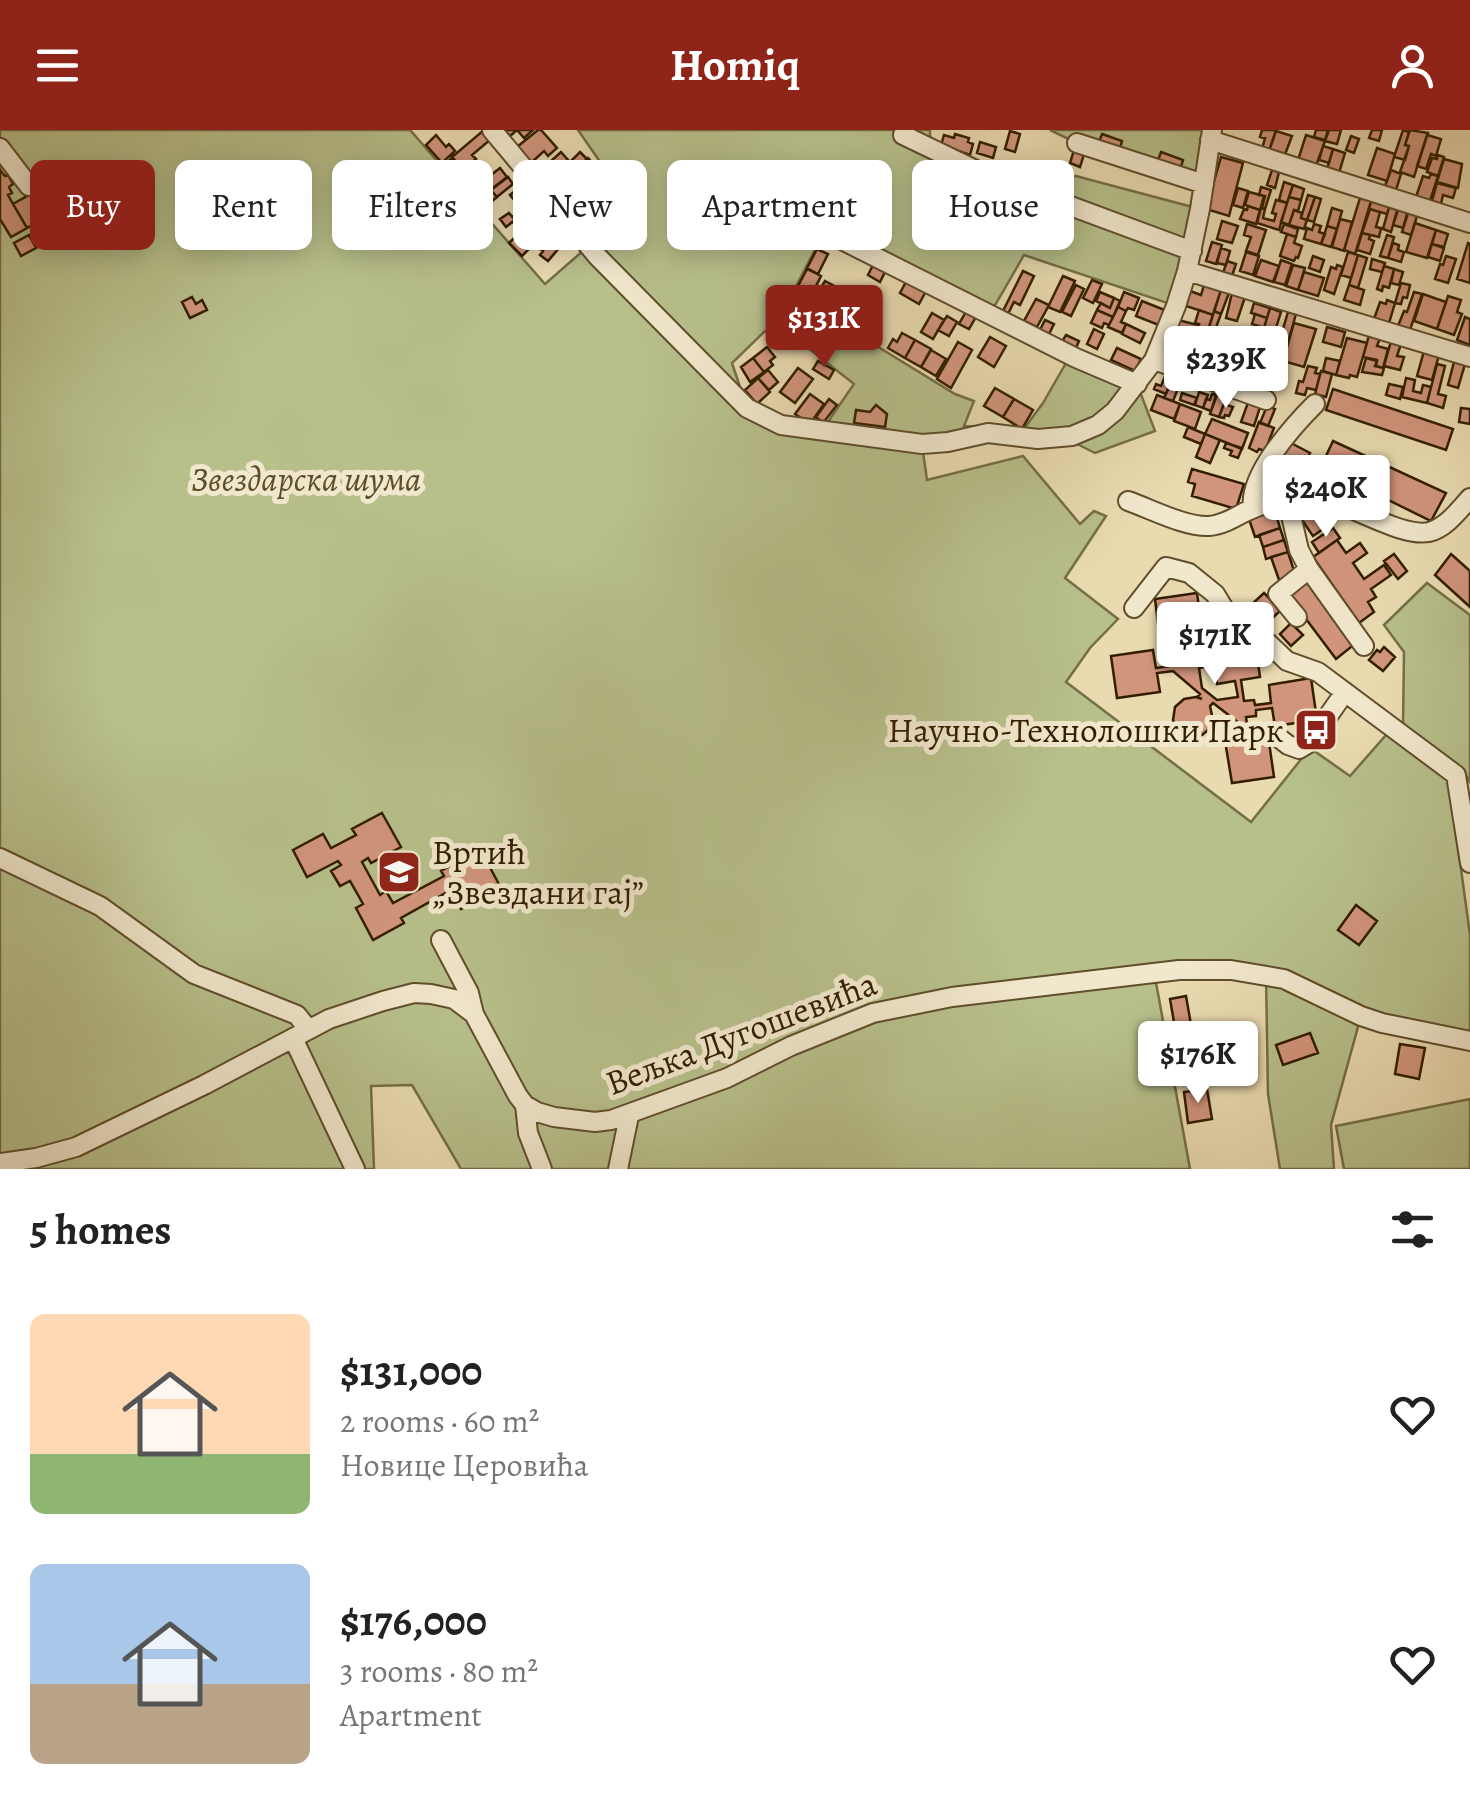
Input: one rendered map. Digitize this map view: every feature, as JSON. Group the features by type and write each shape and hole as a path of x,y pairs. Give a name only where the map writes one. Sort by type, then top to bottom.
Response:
{"street":[{"path":"0,136 6,130"},
{"path":"492,130 598,258 756,414 774,423 922,444 982,433 1063,437 1086,431 1108,418 1154,360 1192,251 1211,135 1470,223"},
{"path":"903,134 984,174 1192,251"},
{"path":"1077,143 1204,184"},
{"path":"0,148 29,186"},
{"path":"860,250 1076,358 1137,384"},
{"path":"1186,271 1470,357"},
{"path":"1154,360 1266,400"},
{"path":"1253,508 1253,495 1284,435 1315,404"},
{"path":"1287,498 1299,550 1364,646"},
{"path":"1128,501 1210,526 1287,498 1313,498 1330,500 1402,529 1420,532 1440,528 1470,498"},
{"path":"1134,608 1166,568 1189,573 1215,594 1226,612 1252,628 1287,661 1318,672 1456,775 1470,863"},
{"path":"1297,617 1278,594 1309,569"},
{"path":"1274,734 1300,749 1309,743 1345,692"},
{"path":"0,858 100,906 194,974 297,1016 300,1033 355,1169"},
{"path":"441,940 468,993 474,1014 526,1105 528,1133 542,1169"},
{"name":"Вељка Дугошевића","path":"526,1105 574,1121 628,1116 727,1078 791,1046 872,1013 952,997 1180,970 1231,970 1284,979 1382,1024 1470,1042"},
{"path":"0,1163 76,1147 300,1033 383,1000 414,993 431,994 454,999 474,1014"},
{"path":"618,1169 628,1116"}],"green space":[{"name":"Звездарска шума","path":"0,130 410,130 436,160 332,160 332,250 493,250 493,225 545,284 584,250 647,250 647,160 599,160 578,130 930,130 930,148 955,160 912,160 912,250 1074,250 1076,176 1200,209 1176,306 1024,255 990,314 1137,384 1155,431 1095,453 1063,437 922,445 927,480 1023,456 1080,524 1094,511 1106,516 1065,578 1118,619 1090,648 1066,682 1251,822 1310,748 1350,776 1387,734 1449,781 1470,935 1470,1041 1361,1016 1331,1125 1334,1169 1280,1169 1268,1094 1266,976 1155,977 1190,1169 461,1169 412,1085 371,1086 374,1169 0,1169","holes":["667,160 892,160 892,250 860,250 1070,356 1024,429 964,426 974,401 955,394 792,294 815,250 667,250","779,325 854,384 823,429 747,408 732,363 764,332"]},
{"path":"1050,130 1212,130 1204,184 1077,143"},
{"path":"1427,583 1470,615 1470,782 1463,770 1403,726 1404,652 1384,625"},
{"path":"1470,1099 1470,1169 1344,1169 1336,1126"}],"building":[{"path":"484,130 491,139 472,155 475,160 452,157"},
{"path":"517,130 533,130 524,138"},
{"path":"541,130 557,148 548,156 544,151 528,160 517,147"},
{"path":"1262,130 1276,130 1269,151 1262,149"},
{"path":"1316,130 1328,130 1325,140 1314,137"},
{"path":"1329,130 1341,130 1337,144 1325,141"},
{"path":"1372,130 1382,130 1379,141 1369,138"},
{"path":"1403,130 1409,132 1405,160 1394,157"},
{"path":"1410,130 1428,133 1414,177 1400,172"},
{"path":"1010,131 1020,134 1015,152 1005,149"},
{"path":"1276,131 1292,136 1284,157 1269,151"},
{"path":"955,134 969,138 968,142 973,144 970,155 941,145 944,135 954,138"},
{"path":"1102,134 1122,141 1119,152 1098,145"},
{"path":"436,135 455,151 439,160 426,145"},
{"path":"1306,135 1325,141 1316,166 1298,160"},
{"path":"1427,135 1441,139 1436,156 1431,154 1426,169 1417,166"},
{"path":"1351,136 1359,139 1354,153 1346,150"},
{"path":"980,142 996,147 993,158 977,153"},
{"path":"1323,146 1333,149 1329,163 1319,160"},
{"path":"1075,147 1085,151 1080,167 1071,160"},
{"path":"1377,148 1395,154 1387,181 1368,175"},
{"path":"1333,149 1345,153 1339,173 1327,169"},
{"path":"561,152 568,160 552,160"},
{"path":"580,152 587,159 586,160 572,160"},
{"path":"1161,152 1183,160 1180,170 1157,163"},
{"path":"1438,155 1444,157 1438,176 1427,172 1432,158 1437,159"},
{"path":"1221,157 1243,163 1229,216 1206,209"},
{"path":"1444,159 1462,164 1458,188 1437,182"},
{"path":"500,168 507,177 493,188 493,173"},
{"path":"0,170 13,184 8,195 27,228 11,237 0,219"},
{"path":"1272,170 1279,172 1275,188 1267,185"},
{"path":"1391,170 1401,174 1396,190 1385,186"},
{"path":"1431,174 1438,176 1430,201 1416,197 1423,176 1429,178"},
{"path":"508,177 513,184 497,197 493,188"},
{"path":"1284,182 1293,185 1287,203 1279,200"},
{"path":"1437,183 1456,188 1453,198 1443,195 1441,204 1432,201"},
{"path":"1293,185 1304,189 1301,200 1289,197"},
{"path":"1261,187 1271,190 1265,209 1265,196 1259,195"},
{"path":"1238,188 1248,191 1243,208 1233,205"},
{"path":"1249,192 1264,196 1260,210 1245,205"},
{"path":"30,195 30,226 27,228 13,204"},
{"path":"1308,195 1315,197 1307,220 1301,218"},
{"path":"1289,197 1301,200 1289,225 1281,222"},
{"path":"1315,197 1321,199 1314,222 1307,220"},
{"path":"1360,198 1371,201 1355,254 1344,250"},
{"path":"1372,198 1390,204 1387,214 1369,209"},
{"path":"1276,200 1287,203 1279,230 1257,223 1261,208 1265,209 1263,218 1274,221"},
{"path":"1390,204 1398,207 1391,232 1383,229"},
{"path":"1248,206 1260,210 1256,224 1240,219"},
{"path":"1399,207 1408,210 1403,228 1393,225"},
{"path":"1332,208 1342,211 1337,229 1327,226"},
{"path":"1370,209 1380,212 1376,227 1381,228 1379,237 1362,233"},
{"path":"1294,210 1307,220 1304,229 1289,225"},
{"path":"1409,210 1418,213 1411,235 1402,232"},
{"path":"509,213 513,222 506,227 500,219"},
{"path":"1340,219 1352,222 1344,251 1332,247"},
{"path":"1222,221 1238,226 1232,243 1217,239"},
{"path":"1415,223 1436,230 1427,258 1406,252"},
{"path":"1247,224 1266,230 1258,255 1246,251 1251,237 1244,235"},
{"path":"1284,224 1298,229 1296,237 1281,232"},
{"path":"1314,224 1321,226 1319,232 1325,234 1321,244 1304,239 1307,228 1312,230"},
{"path":"1327,226 1337,229 1331,247 1321,244"},
{"path":"1436,230 1448,234 1444,247 1432,244"},
{"path":"1362,233 1374,241 1370,254 1357,250"},
{"path":"1287,234 1296,237 1294,243 1302,246 1294,261 1280,256"},
{"path":"29,235 32,250 21,256 14,243"},
{"path":"1387,235 1394,237 1388,258 1380,256"},
{"path":"1212,242 1222,245 1216,264 1206,261"},
{"path":"1393,243 1404,252 1401,262 1388,258"},
{"path":"1432,244 1444,248 1440,261 1428,257"},
{"path":"1470,244 1470,283 1457,279"},
{"path":"1221,248 1230,251 1226,265 1217,263"},
{"path":"557,250 548,261 540,255 543,251"},
{"path":"816,250 828,254 818,274 807,268"},
{"path":"1246,252 1259,256 1253,275 1240,271"},
{"path":"1348,252 1358,255 1351,278 1341,275"},
{"path":"1358,255 1367,258 1358,288 1349,285"},
{"path":"1313,256 1324,260 1320,272 1309,268"},
{"path":"1446,256 1456,259 1448,283 1435,279"},
{"path":"1372,259 1385,263 1382,272 1370,269"},
{"path":"1261,260 1279,266 1273,282 1255,276"},
{"path":"1281,260 1292,264 1285,285 1274,282"},
{"path":"1227,261 1236,264 1232,276 1223,273"},
{"path":"874,263 886,270 880,282 868,275"},
{"path":"1293,265 1305,268 1298,290 1286,286"},
{"path":"1337,265 1343,267 1334,294 1324,290 1331,267 1336,269"},
{"path":"1384,266 1394,269 1389,288 1383,286 1382,291 1377,289"},
{"path":"807,269 821,276 811,296 797,288"},
{"path":"1394,269 1403,272 1399,285 1391,283"},
{"path":"1023,271 1034,276 1020,305 1014,302 1008,314 1003,311"},
{"path":"1304,272 1324,278 1318,296 1298,290"},
{"path":"1063,276 1075,281 1060,312 1048,307"},
{"path":"907,280 926,291 919,304 900,293"},
{"path":"1092,280 1102,284 1093,303 1083,298"},
{"path":"825,281 844,291 835,307 816,297"},
{"path":"1401,283 1410,285 1401,304 1395,303"},
{"path":"1076,285 1084,289 1071,316 1062,312"},
{"path":"1204,285 1221,290 1213,315 1186,306 1190,291 1201,295"},
{"path":"1349,285 1364,290 1360,305 1344,300"},
{"path":"1221,290 1229,293 1221,314 1214,311"},
{"path":"844,292 856,298 848,314 836,307"},
{"path":"1100,292 1114,298 1110,308 1096,301"},
{"path":"1124,292 1139,298 1134,310 1118,307"},
{"path":"1414,292 1422,294 1410,330 1398,326"},
{"path":"1232,293 1245,297 1237,321 1226,318"},
{"path":"1423,294 1446,302 1437,329 1414,321"},
{"path":"859,296 871,303 860,324 847,317"},
{"path":"1448,296 1461,300 1457,312 1462,314 1454,335 1437,329"},
{"path":"192,297 196,304 202,300 207,310 190,318 182,302"},
{"path":"1114,298 1120,301 1113,317 1097,310 1101,303 1110,308"},
{"path":"1036,299 1049,305 1037,327 1024,321"},
{"path":"1387,300 1395,303 1389,323 1374,319 1380,302 1386,304"},
{"path":"1142,301 1167,311 1161,326 1136,316"},
{"path":"1254,303 1270,308 1267,318 1251,313"},
{"path":"1118,307 1126,311 1122,333 1108,327"},
{"path":"1270,308 1281,312 1269,350 1255,358"},
{"path":"967,310 977,315 969,329 959,324"},
{"path":"1097,310 1113,317 1109,325 1104,323 1102,328 1091,323"},
{"path":"1199,310 1213,315 1207,333 1197,329"},
{"path":"1214,311 1221,314 1214,333 1208,331"},
{"path":"1288,312 1296,314 1288,342 1280,339"},
{"path":"932,313 944,320 933,339 921,332"},
{"path":"1255,314 1267,318 1264,328 1252,324"},
{"path":"947,316 957,322 949,336 938,330"},
{"path":"1465,317 1470,319 1470,345 1457,340"},
{"path":"1045,320 1054,324 1048,336 1039,332"},
{"path":"1178,320 1198,325 1195,333 1191,331 1189,336 1174,331"},
{"path":"1294,323 1316,329 1304,367 1283,361"},
{"path":"1126,324 1145,333 1140,343 1122,334"},
{"path":"1327,327 1345,332 1341,347 1323,342"},
{"path":"1094,329 1104,334 1097,349 1087,344"},
{"path":"902,333 915,340 905,358 888,348"},
{"path":"1066,335 1079,341 1075,350 1061,343"},
{"path":"1369,335 1380,338 1377,346 1388,349 1383,368 1376,366 1377,360 1363,357"},
{"path":"1210,336 1230,342 1228,347 1248,354 1243,369 1211,358 1215,347 1208,344"},
{"path":"990,337 1006,346 994,367 978,357"},
{"path":"1347,338 1367,343 1357,377 1336,375"},
{"path":"915,340 931,349 921,367 905,358"},
{"path":"1281,340 1287,342 1280,366 1255,358 1269,350 1274,352"},
{"path":"1391,341 1401,344 1397,356 1404,357 1400,370 1384,366"},
{"path":"958,342 972,350 951,388 937,379"},
{"path":"1171,342 1191,348 1185,364 1166,357"},
{"path":"1208,344 1215,347 1209,364 1202,361"},
{"path":"767,347 775,357 770,361 773,365 764,372 753,358"},
{"path":"1191,347 1205,352 1201,369 1186,364"},
{"path":"1117,348 1141,359 1135,371 1111,360"},
{"path":"931,350 946,359 936,376 921,367"},
{"path":"1424,351 1439,355 1432,380 1417,376"},
{"path":"753,358 764,372 750,382 741,367"},
{"path":"1326,358 1340,361 1336,375 1323,371"},
{"path":"1366,358 1384,368 1382,375 1362,372"},
{"path":"1254,359 1266,362 1262,374 1251,370"},
{"path":"818,361 834,370 829,379 813,369"},
{"path":"1454,362 1465,364 1458,388 1448,385"},
{"path":"1437,364 1445,366 1438,394 1446,396 1443,408 1427,403"},
{"path":"1308,366 1317,368 1315,373 1320,374 1316,390 1307,388 1305,395 1296,393 1299,381 1303,382"},
{"path":"798,368 813,379 795,403 780,392"},
{"path":"1264,368 1278,372 1269,397 1256,392"},
{"path":"768,370 778,382 769,390 758,378"},
{"path":"1321,371 1332,374 1326,397 1315,394"},
{"path":"1167,372 1173,374 1166,394 1154,389 1156,384 1161,386"},
{"path":"758,378 770,392 757,404 745,390"},
{"path":"1406,378 1415,380 1413,391 1421,393 1423,385 1431,387 1427,403 1402,397"},
{"path":"1171,383 1179,386 1173,401 1164,398"},
{"path":"1389,384 1403,387 1400,399 1386,395"},
{"path":"995,388 1014,399 1003,417 984,406"},
{"path":"1333,389 1453,429 1446,450 1326,410"},
{"path":"1199,392 1208,395 1203,408 1195,405"},
{"path":"1218,392 1227,395 1219,417 1210,414"},
{"path":"1182,393 1197,398 1194,405 1180,400"},
{"path":"810,394 824,404 810,424 795,414"},
{"path":"1212,394 1216,395 1211,411 1203,408"},
{"path":"1157,395 1180,404 1174,419 1151,410"},
{"path":"1250,397 1262,401 1254,426 1241,422"},
{"path":"829,399 837,405 823,423 816,417"},
{"path":"1014,399 1033,410 1022,429 1003,417"},
{"path":"1180,404 1201,412 1195,429 1174,421"},
{"path":"1224,404 1233,407 1224,418 1219,417"},
{"path":"876,405 887,414 885,427 854,423 856,410 870,412"},
{"path":"1267,406 1275,409 1268,426 1260,423"},
{"path":"1461,408 1470,409 1470,424 1459,422"},
{"path":"1212,419 1248,433 1242,449 1205,434"},
{"path":"1259,422 1274,428 1265,451 1257,452 1249,448"},
{"path":"1188,427 1205,434 1201,444 1184,437"},
{"path":"1205,434 1220,440 1210,463 1196,457"},
{"path":"1333,441 1446,493 1431,521 1321,467"},
{"path":"1289,442 1310,453 1303,466 1282,455"},
{"path":"1226,443 1242,448 1238,458 1224,448"},
{"path":"1192,469 1244,484 1236,509 1192,496 1195,484 1188,482"},
{"path":"1320,508 1328,520 1323,523 1326,527 1313,536 1302,520"},
{"path":"1275,511 1280,528 1255,537 1249,519"},
{"path":"1280,528 1284,540 1263,547 1259,535"},
{"path":"1333,528 1340,538 1319,553 1312,542"},
{"path":"1284,540 1288,552 1266,559 1263,547"},
{"path":"1337,540 1346,553 1360,543 1367,553 1353,563 1364,579 1384,565 1391,575 1371,589 1376,597 1368,602 1374,612 1359,623 1313,557"},
{"path":"1288,552 1295,574 1279,580 1271,557"},
{"path":"1394,554 1407,571 1398,579 1384,561"},
{"path":"1451,554 1470,571 1470,607 1435,575"},
{"path":"1306,576 1356,643 1336,659 1285,591"},
{"path":"1197,593 1203,635 1185,637 1187,654 1192,653 1193,663 1214,660 1211,642 1254,635 1260,677 1241,680 1244,701 1254,700 1255,705 1271,703 1269,685 1311,678 1317,720 1275,726 1272,708 1256,710 1256,716 1246,717 1249,738 1268,735 1274,777 1232,783 1225,741 1244,739 1242,723 1213,703 1213,720 1202,735 1190,737 1178,731 1173,720 1175,707 1184,699 1202,699 1173,671 1157,673 1160,692 1117,698 1111,656 1153,650 1156,668 1177,665 1176,655 1181,655 1179,638 1160,641 1155,599","holes":["1215,665 1217,684 1235,681 1238,697 1217,700 1202,688 1199,668"]},
{"path":"1264,593 1281,610 1263,627 1252,616 1257,611 1251,605"},
{"path":"1291,623 1303,635 1291,646 1280,634"},
{"path":"1384,647 1395,657 1383,671 1369,660"},
{"path":"382,813 401,847 371,863 368,858 362,862 380,895 386,891 393,903 444,876 441,871 480,849 501,888 461,909 451,890 401,918 404,923 373,940 356,908 363,904 350,881 340,886 331,871 341,865 338,861 307,877 293,850 323,834 331,848 356,835 352,829"},
{"path":"1356,905 1377,921 1359,945 1338,930"},
{"path":"1186,996 1195,1048 1179,1051 1170,999"},
{"path":"1245,1026 1250,1054 1228,1058 1223,1030"},
{"path":"1310,1033 1318,1053 1283,1065 1276,1045"},
{"path":"1400,1044 1425,1048 1419,1079 1395,1074"},
{"path":"1207,1089 1212,1119 1188,1123 1184,1092"}],"place":[{"name":"Научно-Технолошки Парк","path":"1316,730"},
{"name":"Вртић „Звездани гај”","path":"399,872"}]}
